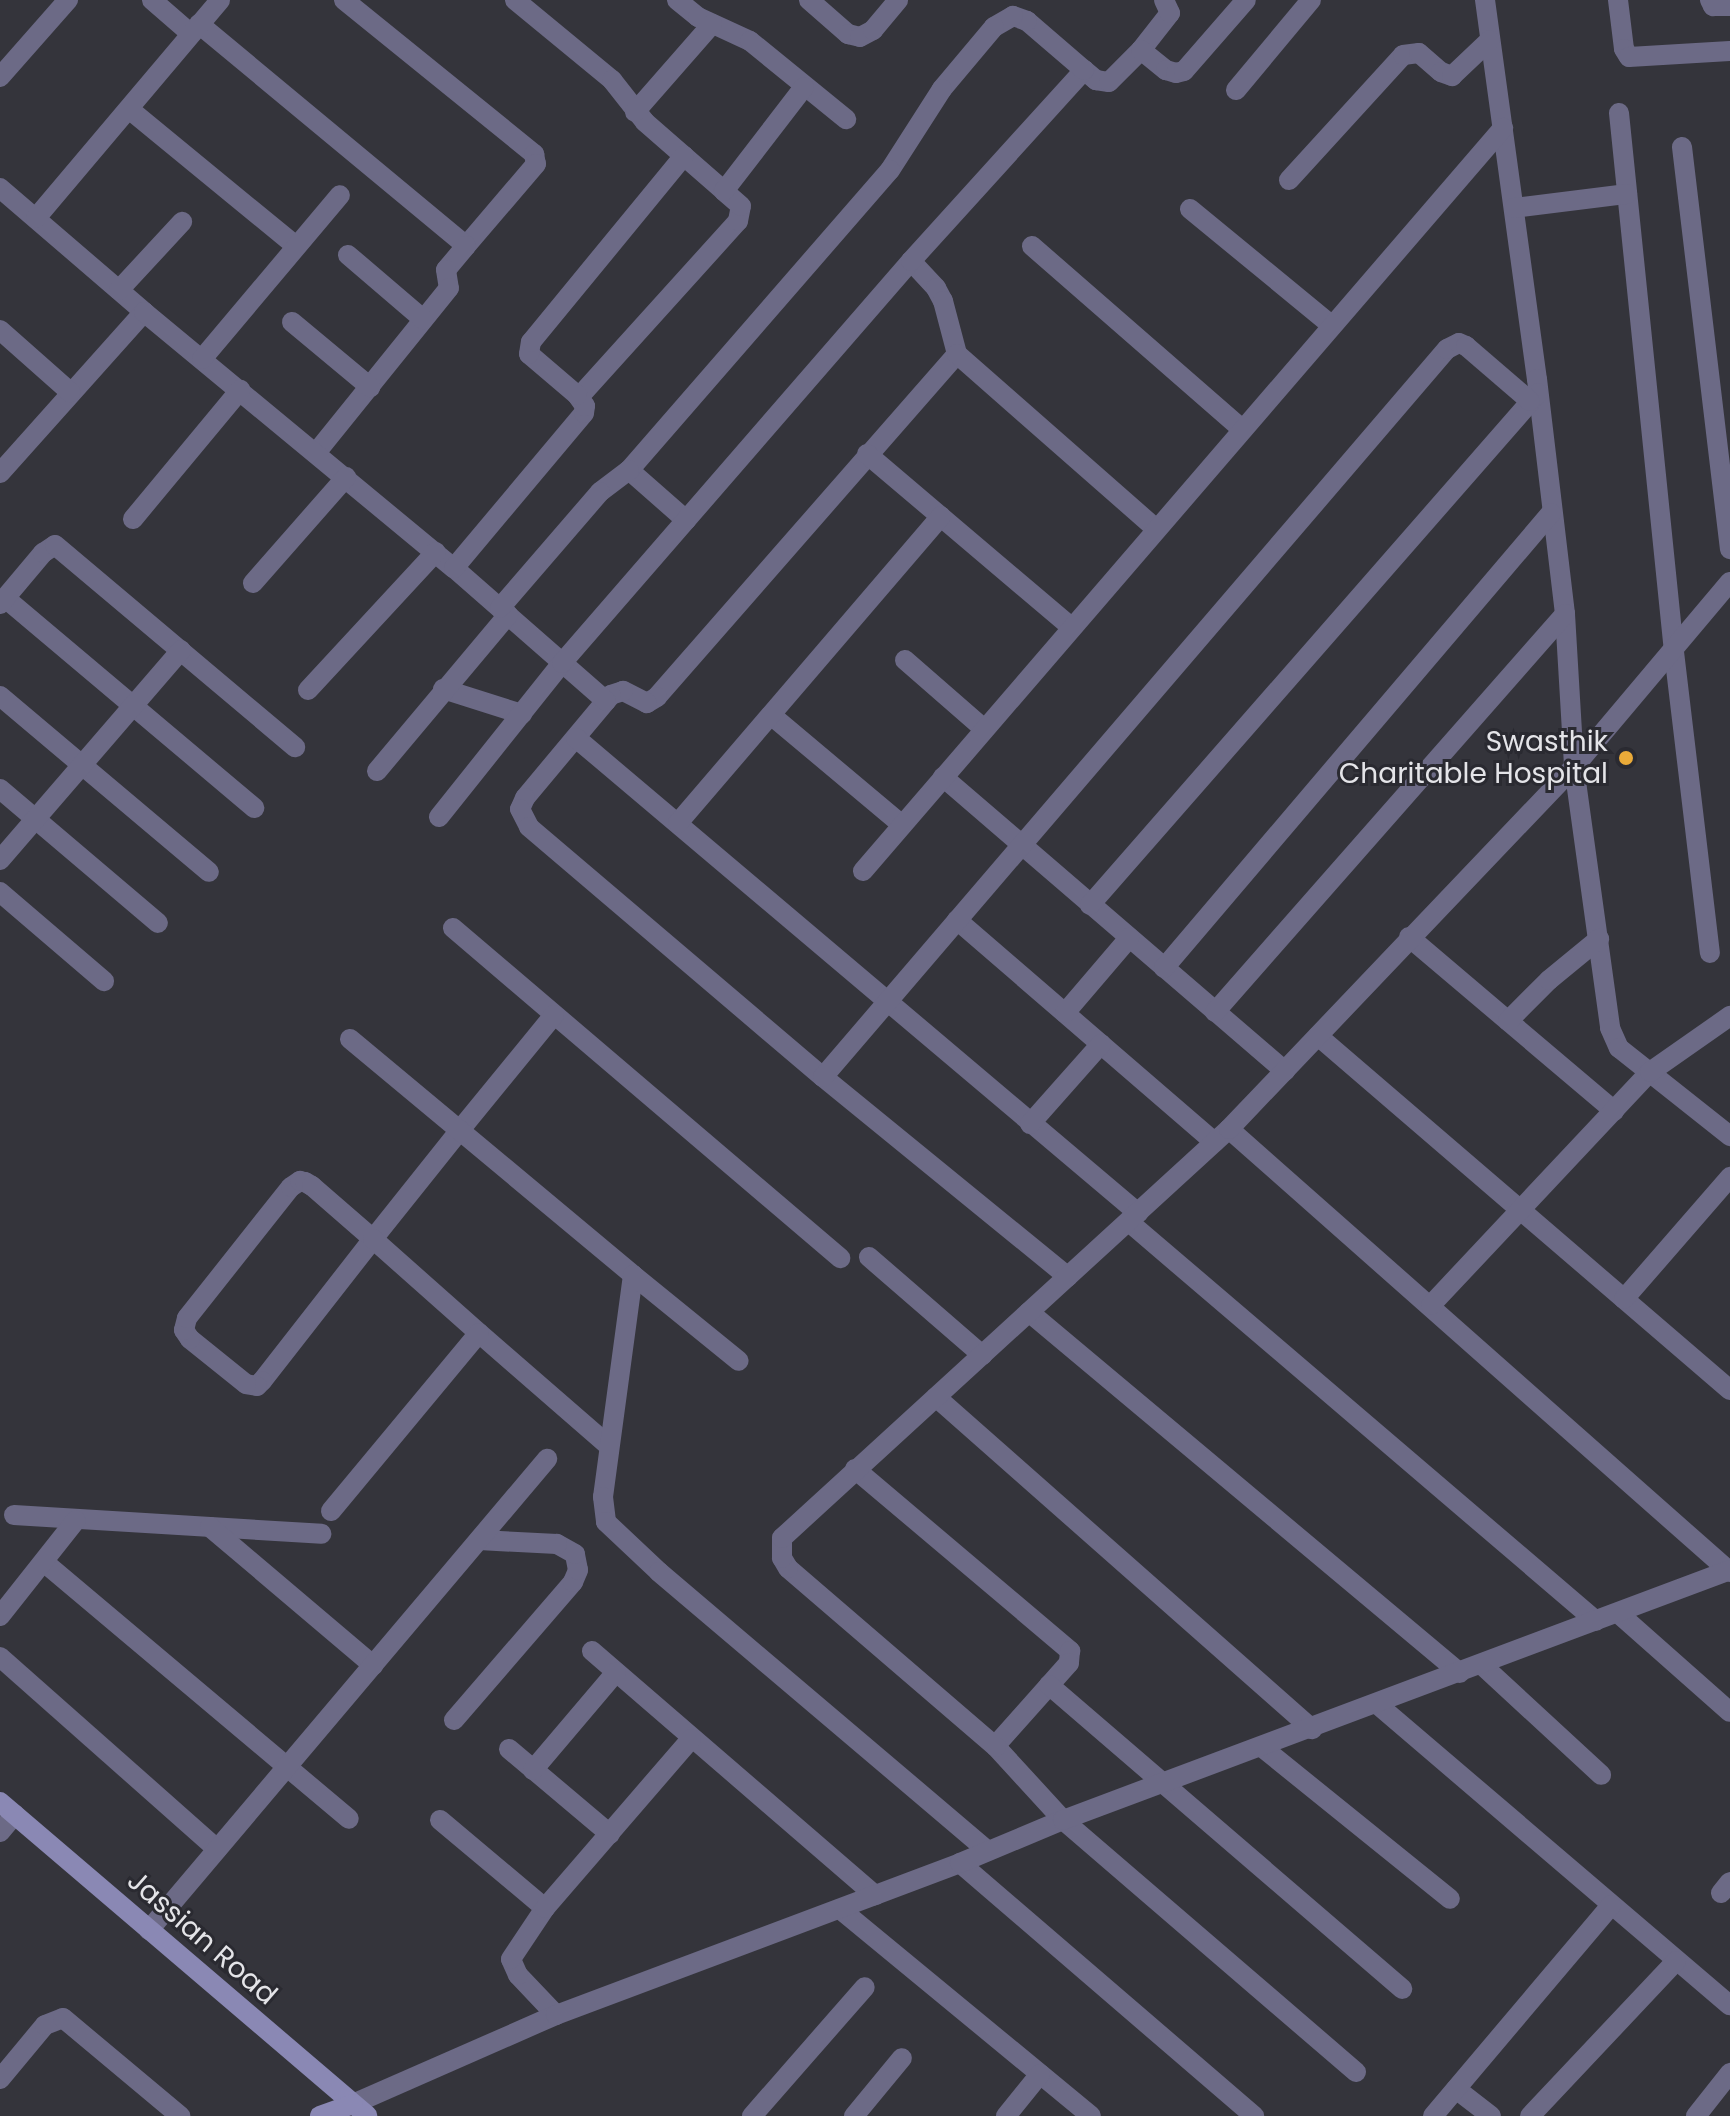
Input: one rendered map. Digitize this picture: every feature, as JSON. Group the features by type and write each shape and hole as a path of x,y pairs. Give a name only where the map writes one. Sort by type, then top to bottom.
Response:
{"street":[{"path":"152,0 194,28 466,246"},
{"path":"36,218 220,0"},
{"path":"316,453 449,288 446,270 536,164 534,154 344,0"},
{"path":"515,0 612,80 635,112 741,206 738,221 579,397"},
{"path":"677,0 712,24 750,41 846,119"},
{"path":"809,0 848,34 860,37 873,30 898,0"},
{"path":"377,771 600,492 629,470 890,170 942,89 994,27 1013,16 1027,21 1096,80 1109,82 1141,50 1170,13 1164,0"},
{"path":"1141,50 1166,70 1184,71 1246,0"},
{"path":"1236,90 1311,0"},
{"path":"1485,0 1514,208 1534,397 1565,614 1574,767 1613,1040 1728,1131"},
{"path":"1618,0 1629,57 1730,51"},
{"path":"1710,0 1713,6 1730,6"},
{"path":"0,77 56,4"},
{"path":"635,112 712,24"},
{"path":"1289,180 1403,55 1419,53 1441,72 1452,76 1490,40"},
{"path":"439,817 562,663 911,261 1084,70"},
{"path":"724,191 804,87"},
{"path":"129,109 296,246"},
{"path":"1619,113 1674,652 1710,953"},
{"path":"863,871 1155,528 1503,128"},
{"path":"1682,147 1730,549"},
{"path":"454,568 584,413 585,406 579,397 529,354 531,342 684,156"},
{"path":"0,188 144,312 436,552 606,701"},
{"path":"1514,208 1627,194"},
{"path":"202,359 340,195"},
{"path":"1190,209 1331,325"},
{"path":"119,290 182,222"},
{"path":"1032,246 1242,429"},
{"path":"348,255 423,319"},
{"path":"911,261 936,288 943,301 957,354 1155,528"},
{"path":"0,473 144,312"},
{"path":"292,322 370,387"},
{"path":"0,330 70,392"},
{"path":"823,1077 1447,349 1459,343 1466,346 1534,397"},
{"path":"957,354 657,697 647,703 616,692 525,798 520,809 523,820 823,1077 1068,1277"},
{"path":"133,519 240,390"},
{"path":"1090,905 1534,397"},
{"path":"867,454 1071,627"},
{"path":"629,470 686,520"},
{"path":"253,583 346,477"},
{"path":"1164,968 1551,513"},
{"path":"678,823 941,516"},
{"path":"254,808 3,601 43,553 55,545 295,747"},
{"path":"308,690 436,552"},
{"path":"1356,2072 1063,1820 995,1746 788,1568 782,1558 782,1538 1222,1136 1574,767 1730,582"},
{"path":"1215,1012 1565,614"},
{"path":"0,860 181,650"},
{"path":"905,660 984,729"},
{"path":"443,689 522,714"},
{"path":"0,696 209,872"},
{"path":"771,715 902,825"},
{"path":"576,738 1030,1124 1596,1621"},
{"path":"943,777 1285,1071"},
{"path":"0,789 158,923"},
{"path":"0,892 104,981"},
{"path":"320,2116 360,2110 556,2015 960,1863 1063,1820 1263,1748 1730,1571 1431,1305 1222,1136 1101,1044 957,920"},
{"path":"453,928 840,1258"},
{"path":"1409,937 1614,1111"},
{"path":"1065,1013 1129,938"},
{"path":"1508,1021 1549,980 1599,939"},
{"path":"554,1015 460,1130 373,1239 257,1386 246,1384 186,1335 184,1324 295,1183 312,1186 373,1239 479,1333 609,1446"},
{"path":"1431,1305 1650,1072 1730,1016"},
{"path":"1318,1036 1730,1390"},
{"path":"350,1039 739,1361"},
{"path":"1030,1124 1101,1044"},
{"path":"1624,1299 1730,1177"},
{"path":"869,1257 982,1355"},
{"path":"633,1275 603,1511 615,1533 988,1851"},
{"path":"1029,1312 1460,1673"},
{"path":"331,1511 479,1333"},
{"path":"936,1397 1312,1729"},
{"path":"149,1930 547,1459"},
{"path":"855,1469 1070,1651 1069,1663 995,1746"},
{"path":"14,1515 321,1534"},
{"path":"0,1616 76,1520"},
{"path":"210,1527 373,1665"},
{"path":"454,1720 573,1582 578,1570 575,1554 557,1544 479,1540"},
{"path":"45,1563 349,1819"},
{"path":"1618,1613 1730,1712"},
{"path":"592,1651 875,1895"},
{"path":"0,1657 217,1849"},
{"path":"1482,1665 1601,1775"},
{"path":"533,1770 616,1672"},
{"path":"1049,1685 1402,1989"},
{"path":"1377,1704 1730,2005"},
{"path":"556,2015 518,1975 511,1959 545,1908 691,1739"},
{"path":"1263,1748 1450,1899"},
{"path":"509,1749 610,1834"},
{"path":"0,1832 7,1808"},
{"name":"Jassian Road","path":"7,1808 360,2110"},
{"path":"440,1820 545,1908"},
{"path":"960,1863 1254,2116"},
{"path":"1433,2116 1611,1905"},
{"path":"840,1909 1091,2116"},
{"path":"1530,2116 1676,1961"},
{"path":"752,2116 865,1987"},
{"path":"0,2079 45,2025 63,2018 180,2116"},
{"path":"854,2116 902,2058"},
{"path":"1696,2116 1730,2073"},
{"path":"1006,2116 1040,2074"},
{"path":"1456,2089 1491,2116"}],"place":[{"name":"Swasthik Charitable Hospital","path":"1626,758"}]}
